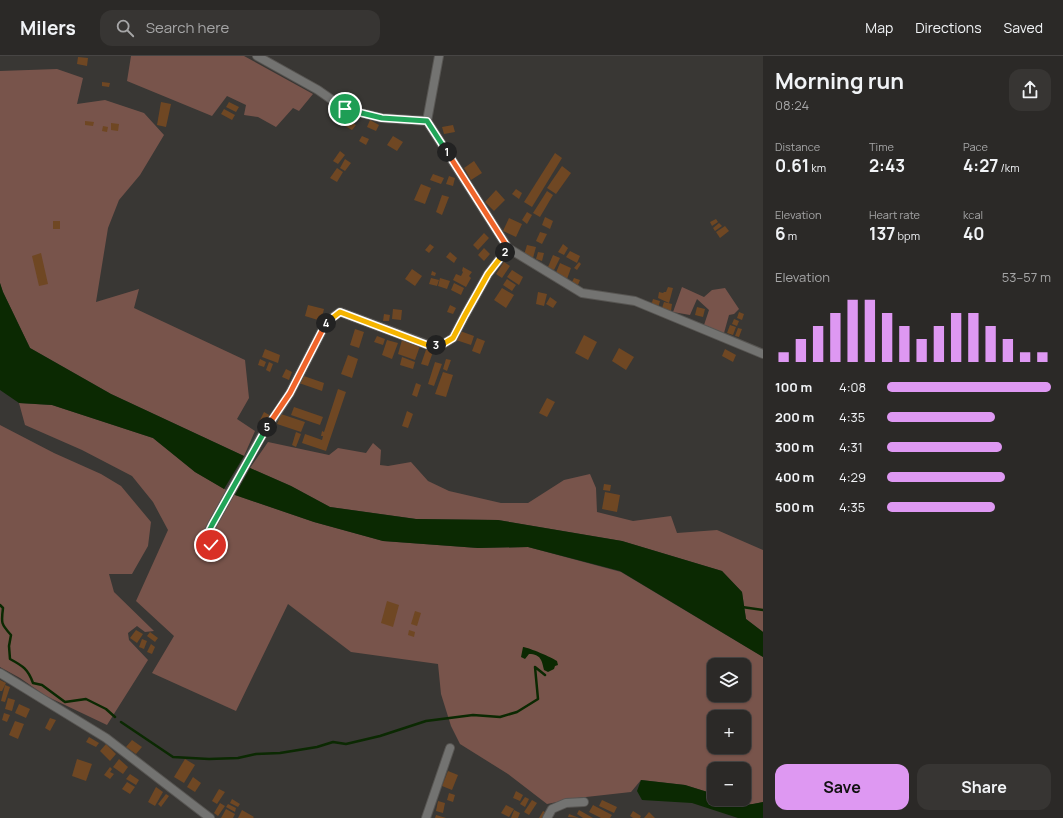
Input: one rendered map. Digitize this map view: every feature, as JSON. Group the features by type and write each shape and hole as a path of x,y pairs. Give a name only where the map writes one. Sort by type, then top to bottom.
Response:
{"street":[{"path":"257,56 318,90 345,109 382,118 427,121"},
{"path":"439,56 427,121 508,248 582,294 635,301 763,354"},
{"path":"211,545 206,537 212,525 261,437 290,393 327,321 340,312 430,346 443,344 453,338 488,274 508,248"},
{"path":"0,673 106,738 210,818"},
{"path":"426,818 450,748"},
{"path":"547,818 552,809 566,803 584,802"}],"shaded area":[{"path":"131,56 244,56 313,94 299,111 293,108 276,127 258,117 244,115 246,105 227,96 212,116 127,81"},
{"path":"57,69 83,78 77,104 105,100 144,113 164,135 140,175 119,200 108,228 96,302 139,289 134,308 245,360 249,398 237,419 255,431 244,456 111,394 30,348 0,283 0,71"},
{"path":"0,283 30,348 111,394 244,456 224,489 195,472 153,438 52,405 19,403 0,390"},
{"path":"682,287 704,297 712,290 725,288 739,309 734,314 729,315 724,333 704,325 709,310 697,299 690,315 673,312"},
{"path":"19,403 52,405 153,438 195,472 235,495 314,522 383,541 478,548 528,547 621,572 763,657 763,802 751,804 751,762 707,762 707,792 685,785 641,780 631,792 577,798 547,804 508,774 460,744 451,726 441,694 438,664 351,652 288,604 236,711 152,673 174,636 136,601 168,530 153,502 132,476 82,450 25,425"},
{"path":"0,425 54,453 101,474 121,486 151,522 148,546 132,574 109,574 114,592 154,631 145,632 137,626 128,633 129,640 148,660 107,725 46,696 20,678 0,667"},
{"path":"268,442 329,455 338,448 366,453 373,443 381,450 380,465 388,466 411,462 428,481 449,491 501,503 528,503 564,480 590,474 596,488 597,512 633,521 671,516 677,533 717,530 763,550 763,632 746,619 742,592 722,571 622,541 498,520 416,519 330,507 291,486 250,468"},
{"path":"250,468 291,486 330,507 416,519 498,520 622,541 722,571 742,592 746,619 763,632 763,657 620,571 528,547 478,548 383,541 314,522 235,495"},
{"path":"523,647 554,659 557,661 558,665 548,672 544,670 542,661 536,655 529,654 525,659 521,657"},
{"path":"641,780 685,785 707,792 707,806 751,806 751,804 763,802 763,818 738,818 692,803 642,800 637,791"}],"building":[{"path":"78,57 88,58 87,66 77,64"},
{"path":"102,82 110,83 109,87 102,86"},
{"path":"161,102 171,104 166,127 157,125"},
{"path":"229,102 239,107 236,112 226,107"},
{"path":"224,109 235,115 232,120 221,114"},
{"path":"370,120 379,125 376,131 367,127"},
{"path":"85,121 94,122 93,126 85,125"},
{"path":"349,121 356,125 352,130 345,126"},
{"path":"111,123 119,124 118,131 111,130"},
{"path":"453,125 455,132 444,134 442,127"},
{"path":"103,126 108,127 107,132 102,131"},
{"path":"362,136 369,139 366,145 359,141"},
{"path":"393,136 403,142 397,151 387,145"},
{"path":"340,151 345,155 338,164 333,161"},
{"path":"555,153 562,158 532,207 524,202"},
{"path":"345,159 351,163 345,171 340,168"},
{"path":"474,161 482,173 471,180 464,168"},
{"path":"562,166 571,173 556,194 547,188"},
{"path":"337,168 343,172 337,182 330,178"},
{"path":"433,174 444,178 441,184 430,180"},
{"path":"449,176 455,178 453,186 446,184"},
{"path":"421,184 431,188 425,204 414,200"},
{"path":"516,189 522,193 519,199 512,194"},
{"path":"496,190 505,200 494,211 485,202"},
{"path":"547,191 553,195 540,217 533,213"},
{"path":"442,195 449,197 442,215 436,212"},
{"path":"527,212 532,215 527,224 522,220"},
{"path":"545,217 553,221 550,229 542,225"},
{"path":"509,218 522,224 516,237 503,231"},
{"path":"716,219 718,222 712,226 710,222"},
{"path":"53,221 60,221 60,229 53,229"},
{"path":"719,223 722,226 715,231 713,228"},
{"path":"725,226 729,231 720,238 716,232"},
{"path":"540,232 547,234 542,244 536,241"},
{"path":"484,233 489,238 478,250 473,245"},
{"path":"430,244 434,247 429,253 425,250"},
{"path":"563,244 568,248 564,255 558,252"},
{"path":"527,245 536,247 533,258 524,255"},
{"path":"484,248 490,254 484,261 478,255"},
{"path":"570,251 580,256 577,263 566,257"},
{"path":"450,252 457,258 454,263 446,257"},
{"path":"538,252 544,253 542,261 536,259"},
{"path":"41,253 48,284 39,286 32,256"},
{"path":"553,255 560,258 554,270 548,267"},
{"path":"504,262 510,266 502,278 496,274"},
{"path":"579,262 581,264 577,270 574,268"},
{"path":"560,263 571,268 567,279 555,275"},
{"path":"463,267 472,272 469,276 471,278 466,287 453,280 456,274 461,276"},
{"path":"412,269 422,276 415,286 405,279"},
{"path":"512,270 523,277 519,285 507,277"},
{"path":"432,271 436,273 435,276 431,275"},
{"path":"431,278 439,280 437,286 429,284"},
{"path":"440,278 450,281 447,289 438,286"},
{"path":"574,278 580,280 578,285 572,282"},
{"path":"507,279 516,285 512,291 503,285"},
{"path":"454,283 464,288 461,295 451,290"},
{"path":"668,287 673,288 669,303 658,298 659,292 666,292"},
{"path":"502,288 514,295 506,308 494,300"},
{"path":"538,292 547,294 544,306 536,304"},
{"path":"550,297 557,302 553,308 546,304"},
{"path":"653,299 660,301 658,308 651,306"},
{"path":"664,302 672,304 671,311 662,308"},
{"path":"308,305 324,309 321,321 305,316"},
{"path":"450,305 456,308 453,314 447,312"},
{"path":"697,307 705,309 703,317 695,315"},
{"path":"393,309 402,310 401,320 392,319"},
{"path":"739,312 744,314 742,320 737,318"},
{"path":"384,314 390,315 389,321 383,321"},
{"path":"734,319 739,321 737,326 732,324"},
{"path":"730,325 736,327 733,335 727,333"},
{"path":"738,328 742,329 739,337 735,336"},
{"path":"355,329 364,332 359,348 350,345"},
{"path":"460,331 474,336 471,345 456,340"},
{"path":"584,335 597,342 588,360 575,353"},
{"path":"377,336 385,339 383,345 374,342"},
{"path":"477,338 485,341 480,354 472,351"},
{"path":"387,340 398,343 392,359 382,355"},
{"path":"402,340 420,346 415,360 398,354"},
{"path":"427,347 434,349 428,366 421,364"},
{"path":"619,348 634,357 626,370 612,361"},
{"path":"265,349 280,355 278,363 262,357"},
{"path":"725,349 736,355 733,362 722,356"},
{"path":"348,355 358,359 352,378 341,374"},
{"path":"402,357 415,362 413,369 400,365"},
{"path":"260,359 266,362 264,367 258,365"},
{"path":"446,359 451,360 447,371 443,369"},
{"path":"269,362 273,364 270,372 266,370"},
{"path":"435,362 442,364 434,386 428,384"},
{"path":"286,369 292,372 289,380 282,377"},
{"path":"443,372 453,375 446,397 435,394"},
{"path":"301,375 324,383 322,391 299,383"},
{"path":"416,383 421,385 417,397 412,395"},
{"path":"338,389 346,392 326,451 302,443 305,434 322,440 322,431 324,432"},
{"path":"547,398 555,402 547,417 539,413"},
{"path":"294,407 323,417 320,425 291,415"},
{"path":"407,411 413,414 408,428 402,426"},
{"path":"264,412 271,416 264,428 258,424"},
{"path":"281,414 305,422 301,432 277,424"},
{"path":"296,432 301,434 296,447 292,445"},
{"path":"604,484 611,485 610,491 603,490"},
{"path":"605,492 620,495 617,512 602,509"},
{"path":"387,601 399,605 393,627 381,623"},
{"path":"415,611 421,613 417,626 411,624"},
{"path":"136,630 143,634 137,643 130,638"},
{"path":"409,630 415,632 414,637 408,635"},
{"path":"150,632 158,638 155,642 147,636"},
{"path":"142,639 147,641 144,649 139,647"},
{"path":"151,644 155,647 152,654 147,652"},
{"path":"0,680 6,683 2,691 0,691"},
{"path":"5,685 10,687 5,702 1,701"},
{"path":"8,698 15,700 12,711 5,709"},
{"path":"19,704 30,709 26,718 15,713"},
{"path":"4,713 10,715 7,722 2,720"},
{"path":"50,718 56,720 50,731 45,728"},
{"path":"15,721 24,724 18,739 9,735"},
{"path":"89,737 99,743 96,747 86,742"},
{"path":"132,740 142,747 136,754 126,747"},
{"path":"106,744 116,754 110,761 100,751"},
{"path":"77,759 92,764 86,781 72,776"},
{"path":"119,759 128,767 123,774 113,767"},
{"path":"185,759 195,765 184,783 174,777"},
{"path":"110,767 112,769 110,772 114,774 110,779 104,775"},
{"path":"448,771 458,775 452,790 442,786"},
{"path":"130,774 139,780 136,785 126,779"},
{"path":"193,777 201,783 195,792 187,787"},
{"path":"127,782 135,787 130,794 122,789"},
{"path":"156,787 163,792 155,806 148,802"},
{"path":"219,789 225,792 217,804 212,801"},
{"path":"516,791 523,795 520,801 513,798"},
{"path":"449,793 455,795 453,802 447,800"},
{"path":"166,794 169,796 161,807 158,804"},
{"path":"525,797 529,799 525,807 520,804"},
{"path":"232,799 240,804 238,807 230,803"},
{"path":"532,800 537,803 529,815 524,812"},
{"path":"602,800 617,807 614,813 599,806"},
{"path":"438,801 445,803 443,813 436,811"},
{"path":"220,803 225,806 218,816 214,813"},
{"path":"228,804 236,808 235,812 226,807"},
{"path":"506,805 514,809 509,817 501,813"},
{"path":"593,805 612,815 610,818 601,818 589,812"},
{"path":"226,809 235,814 233,818 221,818"},
{"path":"242,810 254,817 238,818"},
{"path":"514,810 520,813 518,818 511,818"},
{"path":"579,810 593,818 583,818 577,814"},
{"path":"543,811 547,813 545,818 539,818"},
{"path":"633,811 641,816 640,818 633,818 630,816"},
{"path":"649,812 655,818 644,818"},
{"path":"569,814 579,818 568,817"},
{"path":"436,815 446,818 435,818"}],"waterway":[{"path":"0,605 3,608 2,623 11,635 9,646 10,659 24,668 29,674 33,683 42,685 65,702 86,699 106,709 115,717"},
{"path":"742,607 763,610"},
{"path":"121,722 173,757 209,759 238,758 256,754 280,753 317,747 333,742 346,744 380,736 426,721 473,715 500,717 517,712 538,699 535,667 545,675"}],"route":[{"path":"211,545 206,537 212,525 261,437 290,393 327,321 340,312 430,346 443,344 453,338 488,274 508,248 427,121 382,118 345,109"}]}
